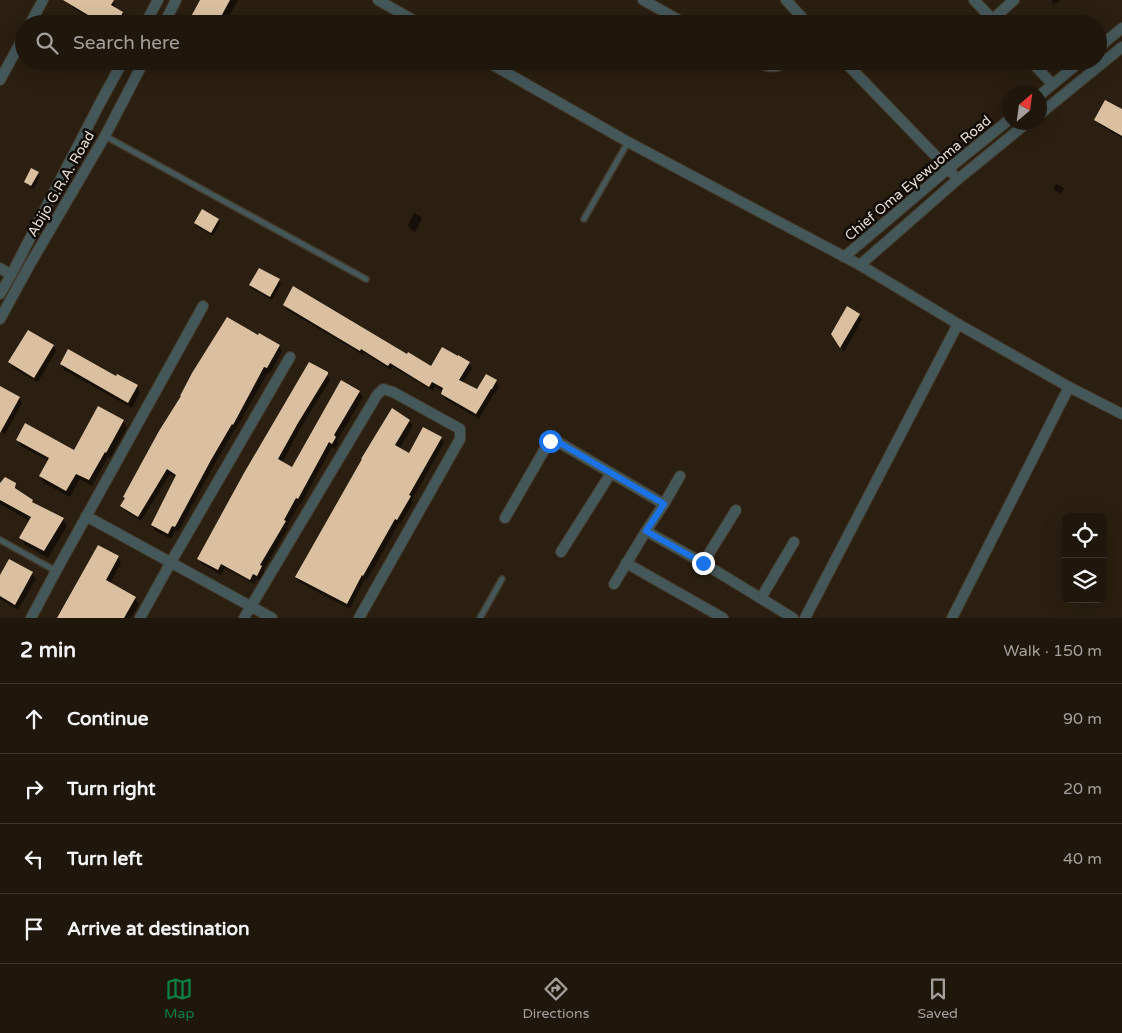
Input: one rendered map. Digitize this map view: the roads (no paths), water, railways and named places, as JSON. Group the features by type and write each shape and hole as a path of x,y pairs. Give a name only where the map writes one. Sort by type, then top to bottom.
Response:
{"street":[{"path":"35,15 43,0"},
{"path":"150,15 158,0"},
{"path":"168,15 176,0"},
{"path":"378,0 404,15"},
{"path":"643,0 670,15"},
{"path":"786,0 800,15"},
{"path":"974,0 988,15"},
{"path":"1001,15 1014,0"},
{"path":"1107,40 1122,28"},
{"path":"1107,59 1122,47"},
{"path":"0,80 15,52"},
{"name":"Abijo G.R.A. Road","path":"0,294 118,70"},
{"name":"Abijo G.R.A. Road","path":"0,319 105,136 139,70"},
{"path":"502,70 628,142 860,265 958,324 1069,387 1122,414"},
{"path":"853,70 957,180"},
{"path":"1039,70 1052,84"},
{"path":"1047,89 1070,70"},
{"path":"1047,108 1094,70"},
{"name":"Chief Oma Eyewuoma Road","path":"844,258 1002,126"},
{"name":"Chief Oma Eyewuoma Road","path":"860,265 957,180 1018,130"},
{"path":"0,268 11,274"},
{"path":"31,618 203,306"},
{"path":"805,618 958,324"},
{"path":"140,618 290,357"},
{"path":"952,618 1069,387"},
{"path":"244,618 376,395 382,389 394,392 460,428 460,439 359,618"},
{"path":"505,518 546,447 553,439 664,504"},
{"path":"561,552 611,473"},
{"path":"614,584 680,476"},
{"path":"703,563 736,510"},
{"path":"86,516 272,618"},
{"path":"646,531 761,598 781,615 793,618"},
{"path":"761,598 794,542"},
{"path":"626,563 723,618"}],"lane":[{"path":"105,136 366,279"},
{"path":"584,219 628,142"},
{"path":"0,540 56,571"},
{"path":"480,618 502,579"}]}
